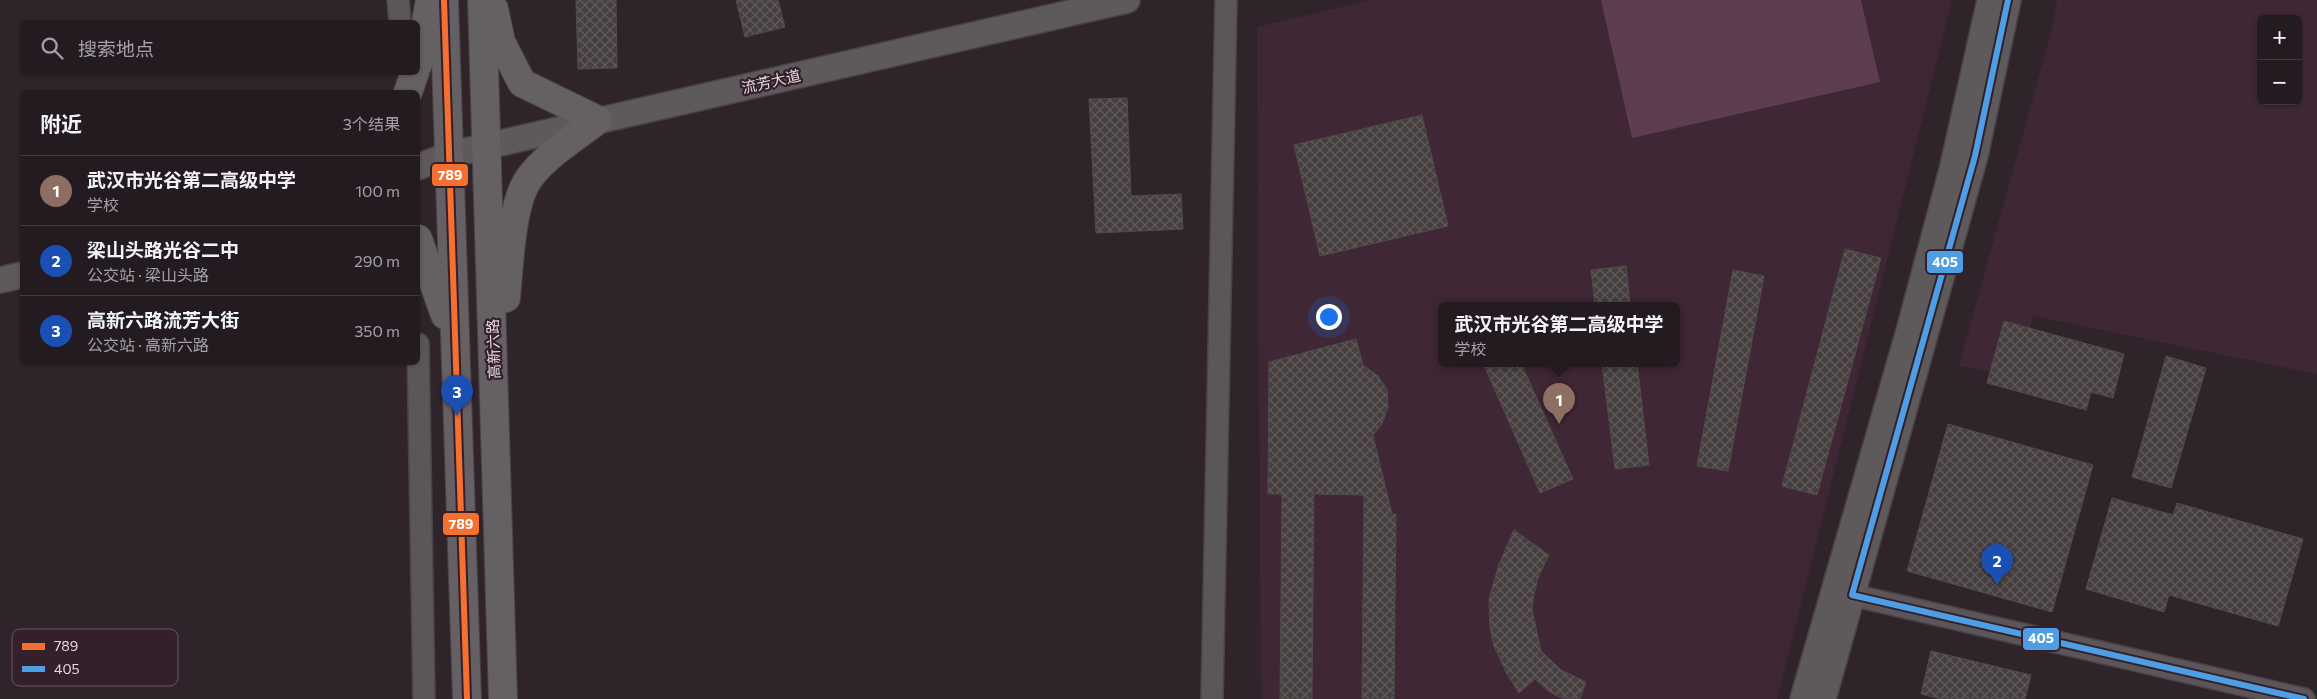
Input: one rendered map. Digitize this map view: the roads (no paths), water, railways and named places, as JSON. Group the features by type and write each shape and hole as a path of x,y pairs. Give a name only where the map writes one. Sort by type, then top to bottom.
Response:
{"main road":[{"path":"420,53 430,0"},
{"path":"444,0 467,699"},
{"name":"高新六路","path":"482,0 503,699"},
{"path":"492,0 501,42 522,83 598,120 540,166 524,187 514,225 495,400"},
{"name":"流芳大道","path":"420,166 448,155 1127,0"},
{"path":"1803,699 1909,331 1953,166 1990,0"},
{"path":"1823,699 1975,156 2008,0"},
{"path":"408,90 414,75"},
{"path":"420,245 455,346"},
{"path":"0,280 20,275"}],"street":[{"path":"398,0 400,20"},
{"path":"1212,699 1226,0"},
{"path":"404,75 407,90"},
{"path":"418,365 424,699"},
{"path":"1852,595 2304,699"}],"place":[{"name":"高新六路流芳大街","path":"457,416"},
{"name":"武汉市光谷第二高级中学","path":"1559,424"},
{"name":"梁山头路光谷二中","path":"1997,585"}]}
